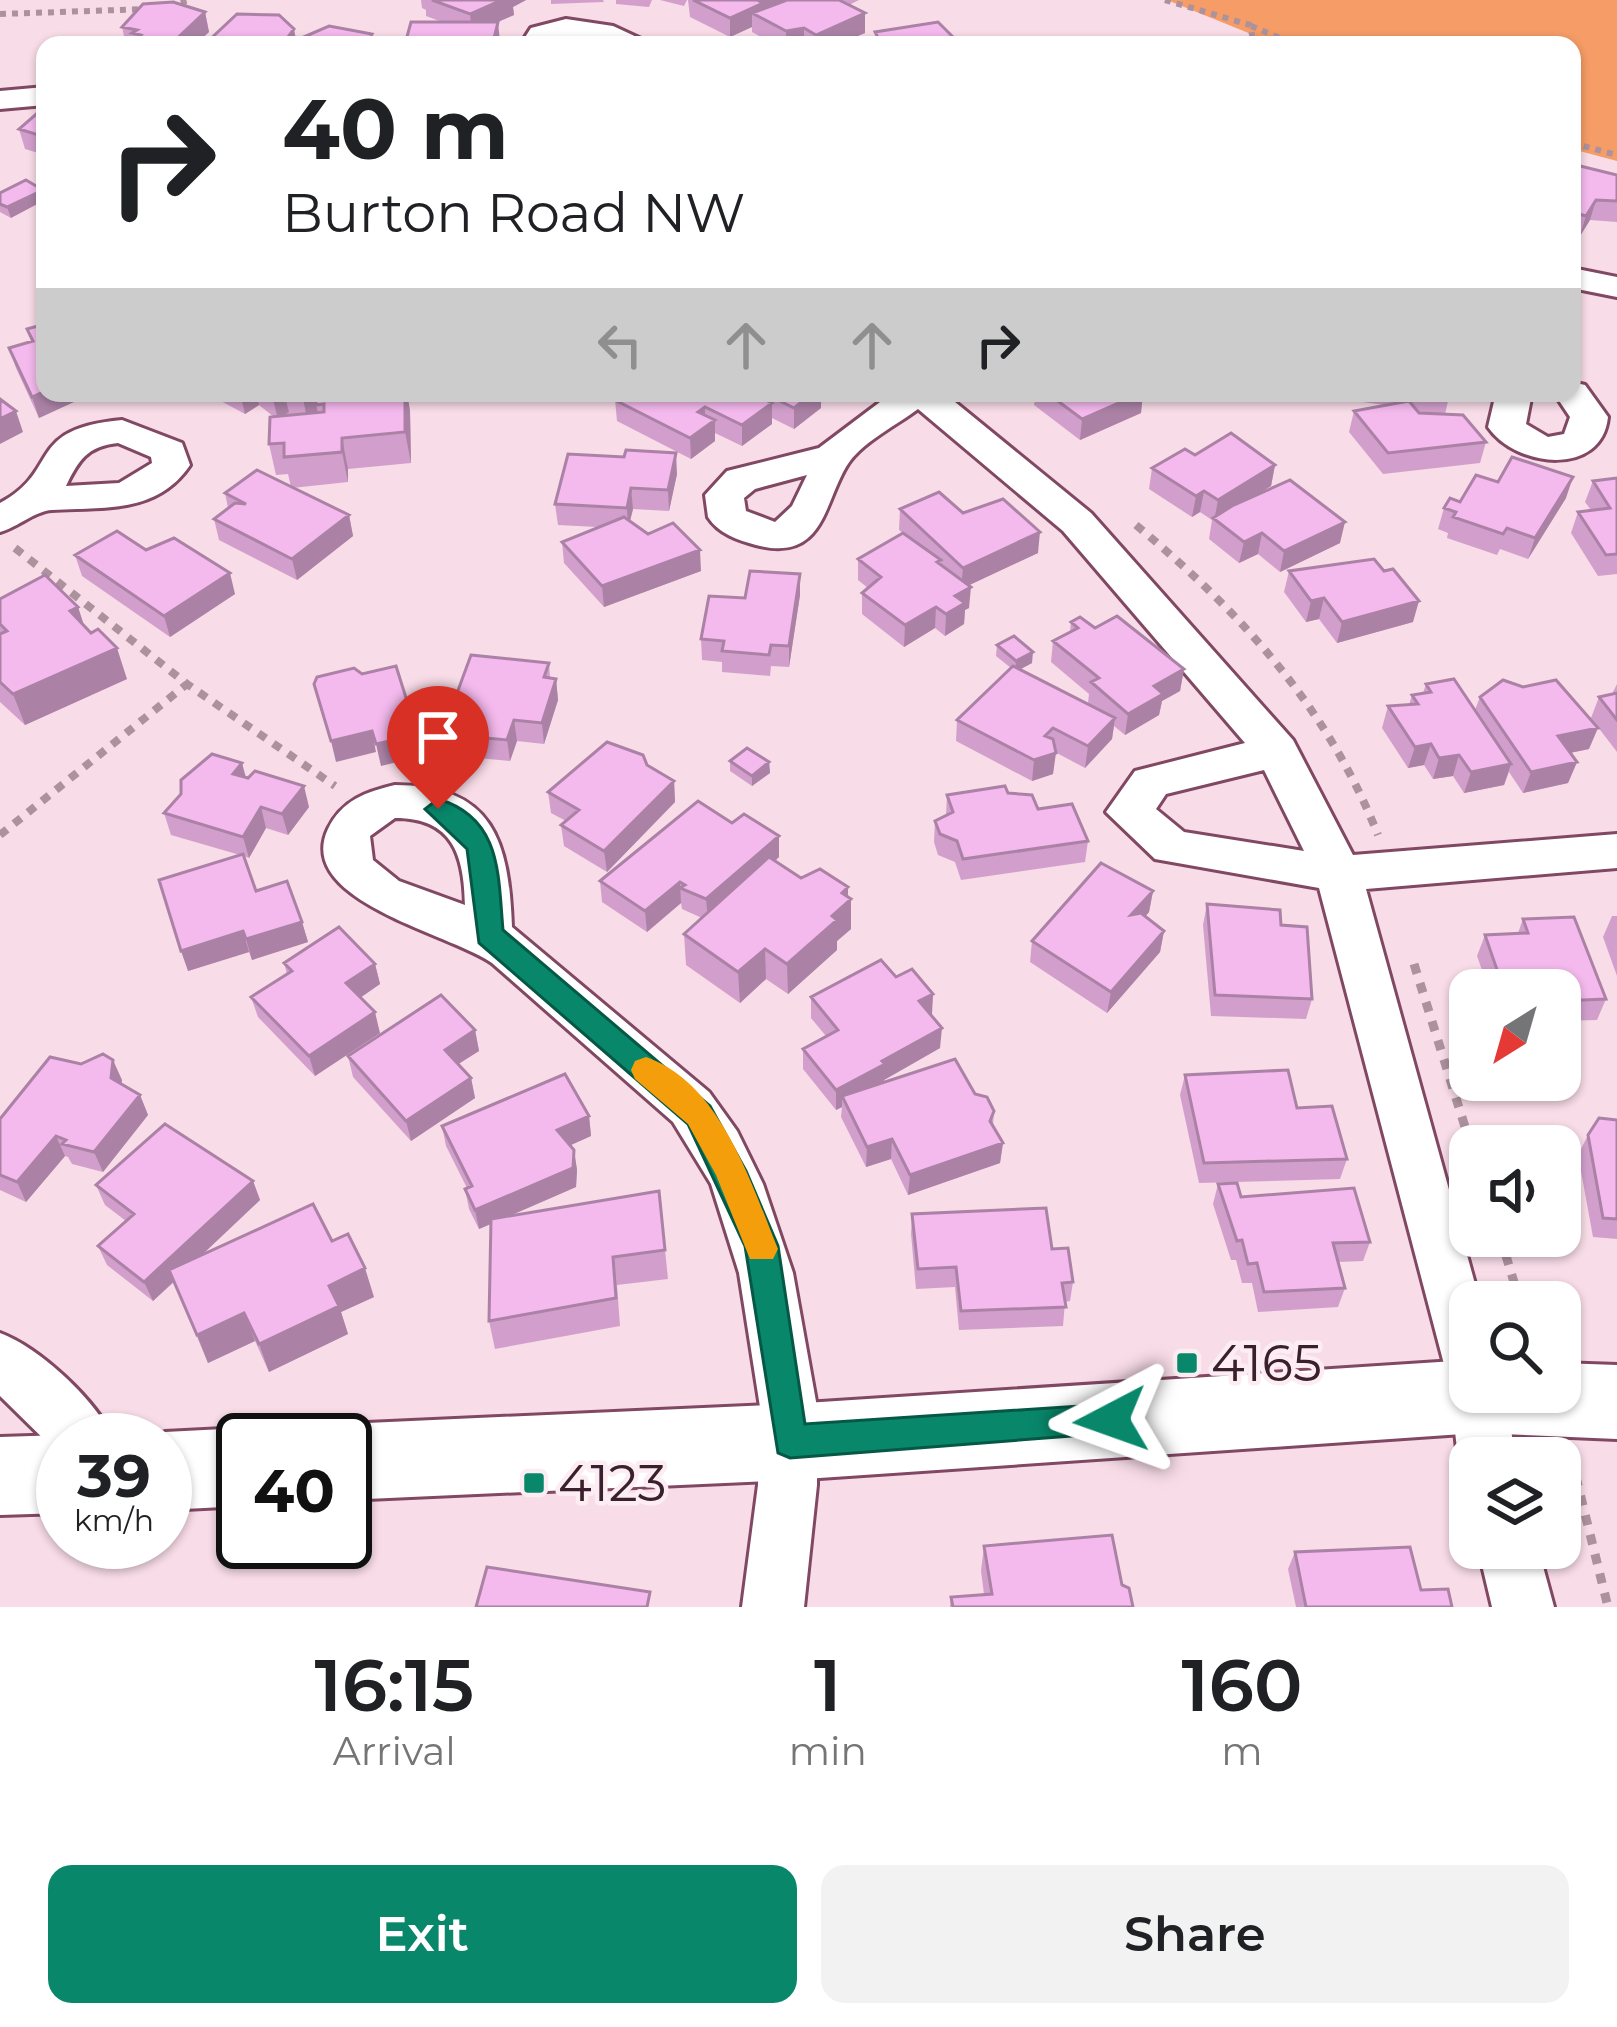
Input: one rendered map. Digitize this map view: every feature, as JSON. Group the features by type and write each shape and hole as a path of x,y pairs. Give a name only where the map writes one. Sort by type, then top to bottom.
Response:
{"street":[{"path":"540,36 567,25 607,36"},
{"path":"0,100 36,97"},
{"path":"1581,280 1617,287"},
{"path":"832,456 906,402"},
{"path":"929,402 1077,522 1277,751 1339,874 1449,1296"},
{"path":"1512,402 1507,427 1521,440 1551,451 1573,448 1587,435 1589,417 1578,402"},
{"path":"0,519 40,497"},
{"path":"1277,751 1151,782 1129,812 1171,847 1339,874 1617,850"},
{"path":"489,935 481,849 474,833 420,801 396,801 370,811 351,827 346,844 351,864 365,881 427,915 489,935 699,1115 730,1171 761,1246 790,1442 773,1607"},
{"path":"0,1359 57,1413"},
{"path":"372,1461 1449,1406"},
{"path":"0,1476 36,1475"},
{"path":"1513,1569 1523,1607"}],"path":[{"path":"0,14 144,10 192,0"},
{"path":"1165,0 1274,35"},
{"path":"1250,25 1253,36"},
{"path":"1581,145 1617,155"},
{"path":"0,536 187,683 370,811"},
{"path":"0,835 187,683"},
{"path":"1588,1400 1608,1607"}],"shaded area":[{"path":"1167,0 1617,0 1617,161 1581,151 1581,36 1256,36"}],"building":[{"path":"432,0 502,0 470,14"},
{"path":"693,0 757,0 763,3 730,18"},
{"path":"787,0 839,0 865,13 816,35 804,28 786,31 752,13"},
{"path":"173,2 205,12 180,36 140,36 132,33 137,30 122,27 143,4"},
{"path":"237,14 279,15 294,29 289,36 214,36"},
{"path":"411,22 498,22 494,36 407,36"},
{"path":"938,22 952,36 877,36 875,32"},
{"path":"329,26 372,34 371,36 306,36"},
{"path":"36,114 36,134 19,129"},
{"path":"1581,166 1617,175 1617,201 1596,200 1586,216 1581,215"},
{"path":"26,180 36,186 36,193 7,207 0,204 0,193"},
{"path":"36,326 36,395 32,397 9,348 33,341 27,329"},
{"path":"0,399 16,411 0,419"},
{"path":"316,402 405,402 405,432 342,438 342,452 284,457 284,443 269,444 270,417 324,412 324,404"},
{"path":"619,402 772,403 742,425 705,407 698,412 715,420 690,438"},
{"path":"1059,402 1121,402 1082,419"},
{"path":"1410,402 1419,413 1463,415 1486,442 1388,453 1354,411"},
{"path":"1231,433 1275,465 1218,500 1204,491 1196,496 1152,468 1185,449 1195,455"},
{"path":"626,450 676,453 668,490 631,488 627,508 555,504 568,454 624,457"},
{"path":"1512,457 1573,477 1535,538 1507,528 1503,534 1453,517 1456,512 1444,508 1450,498 1460,502 1476,475 1498,482"},
{"path":"257,470 349,515 292,559 214,519 235,503 246,504 225,493"},
{"path":"1617,478 1617,554 1606,555 1578,512 1610,508 1593,481"},
{"path":"1290,480 1345,522 1284,551 1262,533 1244,542 1213,518 1232,506"},
{"path":"939,492 963,513 1003,499 1040,532 963,568 900,509"},
{"path":"624,517 648,534 673,523 700,550 602,586 562,542"},
{"path":"117,531 146,550 174,538 230,573 164,616 75,555"},
{"path":"903,533 971,587 955,596 965,603 946,614 936,607 905,625 862,593 881,577 858,559"},
{"path":"1374,559 1384,571 1393,569 1419,601 1342,622 1324,598 1311,601 1289,571"},
{"path":"750,571 800,574 789,646 771,645 769,655 722,651 724,641 701,639 709,596 745,598"},
{"path":"45,575 78,607 70,611 91,633 98,629 117,648 13,694 0,682 0,634 7,631 0,624 0,599"},
{"path":"1117,616 1184,669 1154,686 1163,694 1128,714 1091,682 1099,678 1053,641 1078,628 1071,622 1080,617 1095,628"},
{"path":"1014,636 1033,652 1016,661 997,645"},
{"path":"471,655 549,663 544,677 556,679 542,723 514,720 507,740 442,734"},
{"path":"396,666 407,701 423,697 434,731 376,744 372,731 331,741 314,684 317,677 354,668 362,674"},
{"path":"1013,666 1115,718 1088,746 1053,728 1045,736 1053,739 1056,753 1034,760 957,720"},
{"path":"1454,679 1511,764 1471,772 1459,755 1439,758 1431,744 1415,747 1388,706 1418,704 1412,695 1431,692 1426,684"},
{"path":"1503,680 1523,687 1556,680 1598,728 1558,736 1577,762 1531,772 1480,697"},
{"path":"1617,693 1617,720 1599,697"},
{"path":"607,742 643,755 647,765 674,781 604,851 561,825 579,810 548,792"},
{"path":"747,748 769,762 752,776 730,761"},
{"path":"212,754 242,763 233,774 248,778 255,771 304,786 282,814 261,807 243,837 164,813 181,794 181,780"},
{"path":"1005,786 1008,793 1032,795 1038,809 1072,804 1088,841 963,859 957,841 940,834 935,821 953,812 947,795"},
{"path":"698,801 732,823 744,814 779,836 706,899 680,888 685,885 680,882 645,911 600,881"},
{"path":"243,854 256,891 287,881 302,922 246,939 243,931 181,951 159,880"},
{"path":"769,857 801,878 820,869 848,887 842,893 851,899 832,916 837,920 787,964 765,949 738,972 684,934"},
{"path":"1101,863 1153,891 1131,915 1141,913 1164,931 1111,992 1032,941"},
{"path":"1207,904 1280,910 1281,925 1307,927 1312,999 1215,995"},
{"path":"1574,917 1606,999 1581,1000 1581,969 1497,969 1485,935 1528,933 1523,919"},
{"path":"339,927 375,964 346,983 375,1012 309,1056 251,997 292,971 284,963"},
{"path":"881,960 896,977 912,969 933,994 919,1001 942,1028 836,1090 803,1049 838,1030 811,997"},
{"path":"441,995 475,1030 445,1050 471,1078 406,1121 348,1056"},
{"path":"103,1054 113,1060 111,1078 140,1095 94,1152 62,1144 66,1140 56,1136 17,1182 0,1175 0,1119 50,1057 81,1064"},
{"path":"955,1059 975,1094 987,1097 994,1111 990,1121 1003,1143 910,1175 892,1139 867,1147 842,1096"},
{"path":"1288,1070 1297,1108 1332,1106 1347,1159 1204,1163 1185,1075"},
{"path":"565,1074 589,1116 557,1130 574,1150 573,1168 475,1210 465,1189 472,1186 442,1126"},
{"path":"1599,1118 1617,1120 1617,1219 1603,1218 1588,1135"},
{"path":"165,1124 253,1181 144,1282 98,1246 134,1214 96,1185"},
{"path":"1237,1183 1241,1197 1354,1188 1370,1242 1333,1243 1345,1288 1264,1292 1257,1263 1248,1264 1218,1184"},
{"path":"659,1191 665,1250 613,1257 616,1298 489,1321 491,1219"},
{"path":"313,1204 332,1241 348,1234 365,1268 329,1286 339,1306 259,1344 244,1313 197,1335 169,1270"},
{"path":"1046,1208 1052,1249 1068,1248 1073,1282 1062,1283 1066,1307 961,1311 956,1267 918,1269 912,1214"},
{"path":"1112,1535 1122,1585 1129,1588 1133,1607 953,1607 951,1597 992,1594 984,1546"},
{"path":"1410,1547 1421,1590 1448,1589 1452,1607 1306,1607 1295,1552"},
{"path":"487,1567 650,1592 647,1607 476,1607"}],"slow traffic":[{"path":"646,1070 699,1115 730,1171 762,1249"}],"place":[{"name":"4165","path":"1187,1363"},
{"name":"4123","path":"534,1483"}],"route":[{"path":"438,809 474,833 481,849 489,935 699,1115 730,1171 761,1246 790,1442 1111,1420"}]}
